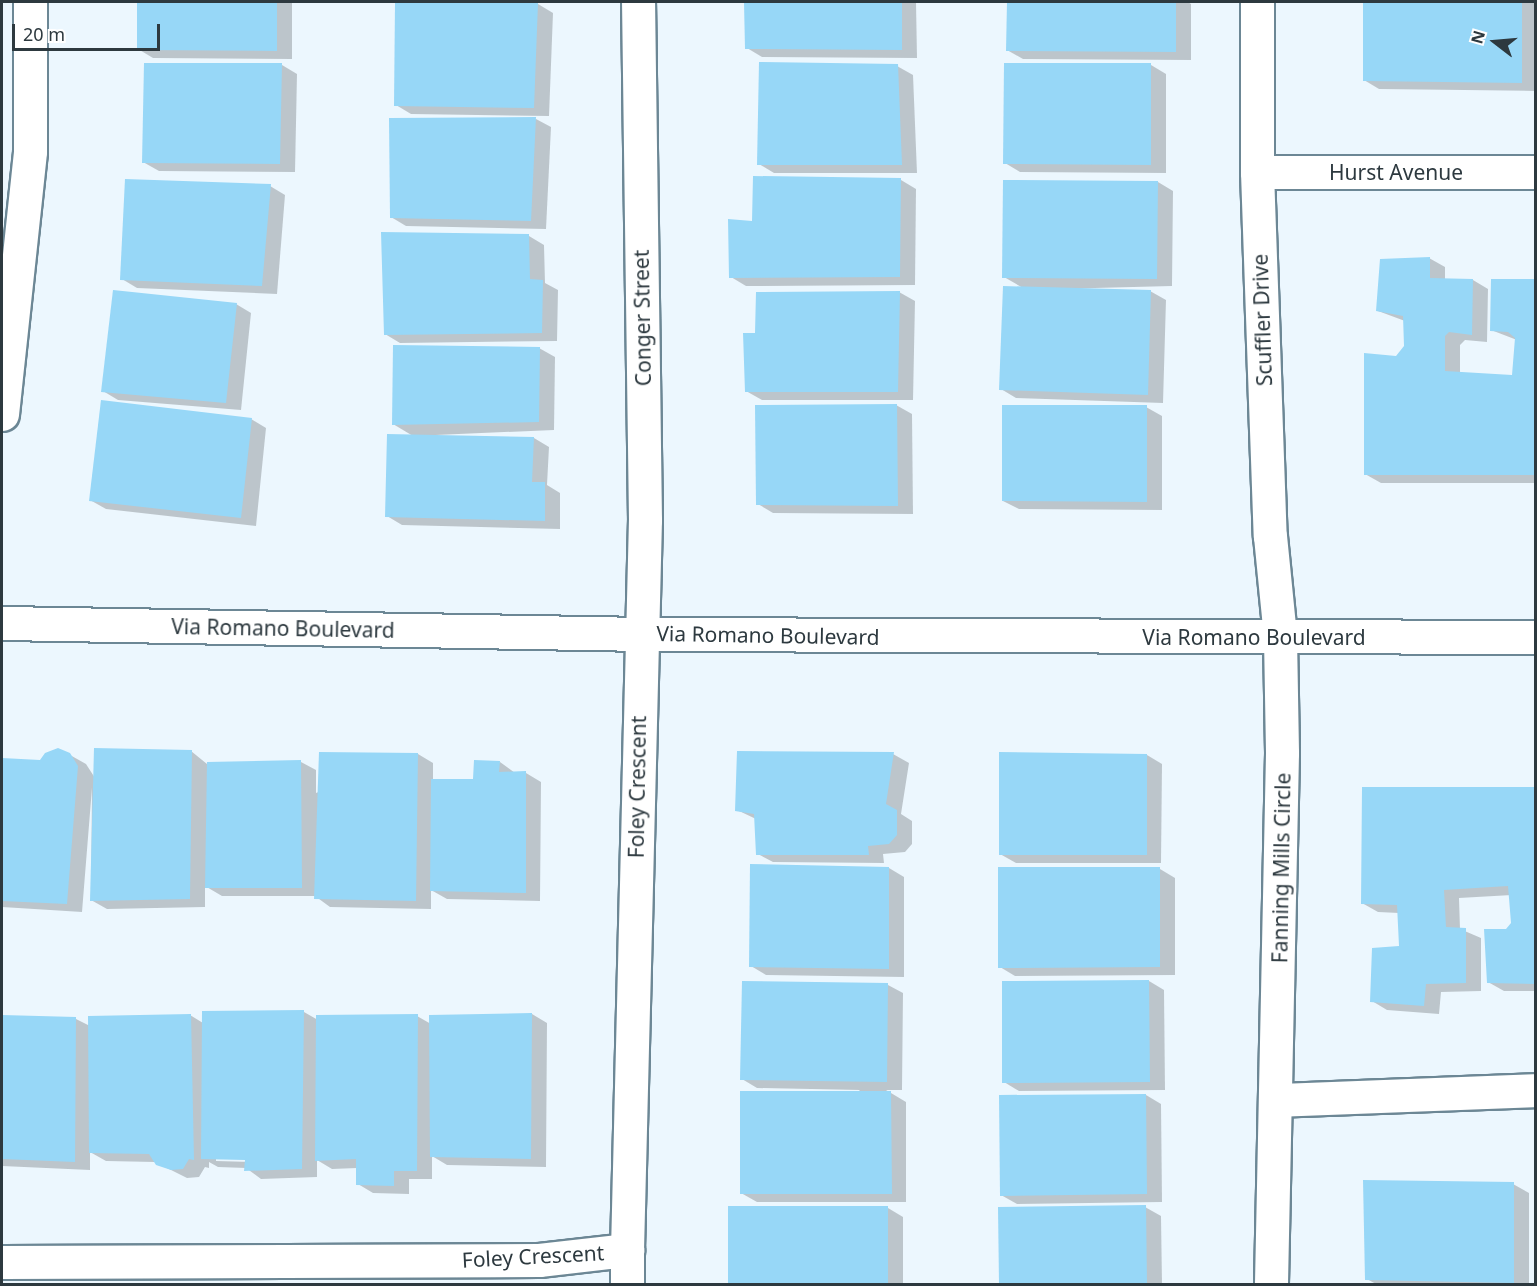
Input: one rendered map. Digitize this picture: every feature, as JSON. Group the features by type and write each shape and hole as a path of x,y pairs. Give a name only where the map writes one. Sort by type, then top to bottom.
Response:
{"street":[{"path":"2,414 30,161 30,2"},
{"name":"Conger Street","path":"638,2 645,520 642,634"},
{"name":"Scuffler Drive","path":"1257,2 1257,172 1270,536 1280,637"},
{"name":"Hurst Avenue","path":"1257,172 1536,172"},
{"name":"Via Romano Boulevard","path":"2,623 642,634 1536,637"},
{"name":"Foley Crescent","path":"2,1262 539,1260 627,1250 642,634"},
{"name":"Fanning Mills Circle","path":"1271,1284 1277,1100 1280,637"},
{"path":"1277,1100 1536,1090"},
{"path":"627,1250 627,1284"}],"building":[{"path":"137,2 277,2 277,51 137,50"},
{"path":"744,2 902,2 902,50 745,49"},
{"path":"1007,2 1176,2 1176,52 1006,51"},
{"path":"1363,2 1522,2 1522,83 1363,81"},
{"path":"395,3 538,3 534,108 394,106"},
{"path":"759,62 898,64 902,165 757,165"},
{"path":"144,63 282,63 280,164 142,163"},
{"path":"1004,63 1151,63 1151,165 1003,164"},
{"path":"536,117 531,221 390,218 389,118"},
{"path":"753,176 901,178 900,277 729,278 728,219 752,221"},
{"path":"125,179 271,184 262,286 120,280"},
{"path":"1003,180 1158,181 1157,279 1002,278"},
{"path":"381,232 529,234 530,279 543,280 542,333 384,335"},
{"path":"1430,257 1430,278 1473,279 1472,335 1449,332 1445,336 1445,371 1512,375 1515,338 1508,332 1490,331 1491,279 1536,279 1536,475 1364,475 1364,353 1396,356 1404,346 1403,316 1376,311 1380,259"},
{"path":"1003,286 1151,290 1148,395 999,390"},
{"path":"113,290 237,303 226,403 101,392"},
{"path":"900,291 898,392 745,392 743,333 755,333 756,292"},
{"path":"393,345 540,347 539,422 392,425"},
{"path":"101,400 252,418 241,518 89,501"},
{"path":"897,404 898,506 756,505 755,405"},
{"path":"1002,405 1147,405 1147,502 1002,501"},
{"path":"387,434 534,437 532,482 545,482 545,521 385,517"},
{"path":"58,748 70,753 78,766 67,904 2,901 2,758 40,760 45,753"},
{"path":"94,748 192,750 190,899 90,901"},
{"path":"737,751 894,752 886,804 897,810 897,835 889,844 868,846 869,855 756,855 754,814 735,811"},
{"path":"319,752 418,753 416,901 314,899"},
{"path":"999,752 1147,754 1147,855 999,855"},
{"path":"301,760 302,888 205,888 207,762"},
{"path":"474,760 500,761 499,772 526,771 526,893 430,891 431,779 473,779"},
{"path":"1362,787 1536,787 1536,984 1487,983 1484,929 1506,929 1511,923 1508,886 1444,890 1446,927 1466,928 1466,983 1426,984 1424,1006 1370,1002 1372,948 1399,946 1397,905 1361,904"},
{"path":"750,864 889,867 889,969 749,967"},
{"path":"998,867 1160,867 1160,967 998,968"},
{"path":"1149,980 1150,1082 1002,1083 1002,981"},
{"path":"742,981 888,983 887,1082 740,1080"},
{"path":"304,1010 302,1169 244,1171 245,1160 201,1159 202,1011"},
{"path":"532,1013 531,1159 430,1157 429,1015"},
{"path":"191,1014 194,1160 189,1159 183,1169 171,1170 156,1165 149,1154 89,1153 88,1016"},
{"path":"418,1014 417,1171 394,1171 394,1186 356,1185 356,1159 315,1161 316,1015"},
{"path":"2,1015 76,1017 75,1162 2,1159"},
{"path":"740,1091 891,1091 892,1194 740,1194"},
{"path":"1146,1094 1147,1194 1000,1196 999,1095"},
{"path":"1363,1180 1514,1182 1514,1283 1365,1280"},
{"path":"1146,1205 1147,1284 999,1284 998,1207"},
{"path":"728,1206 888,1206 888,1284 728,1284"}]}
